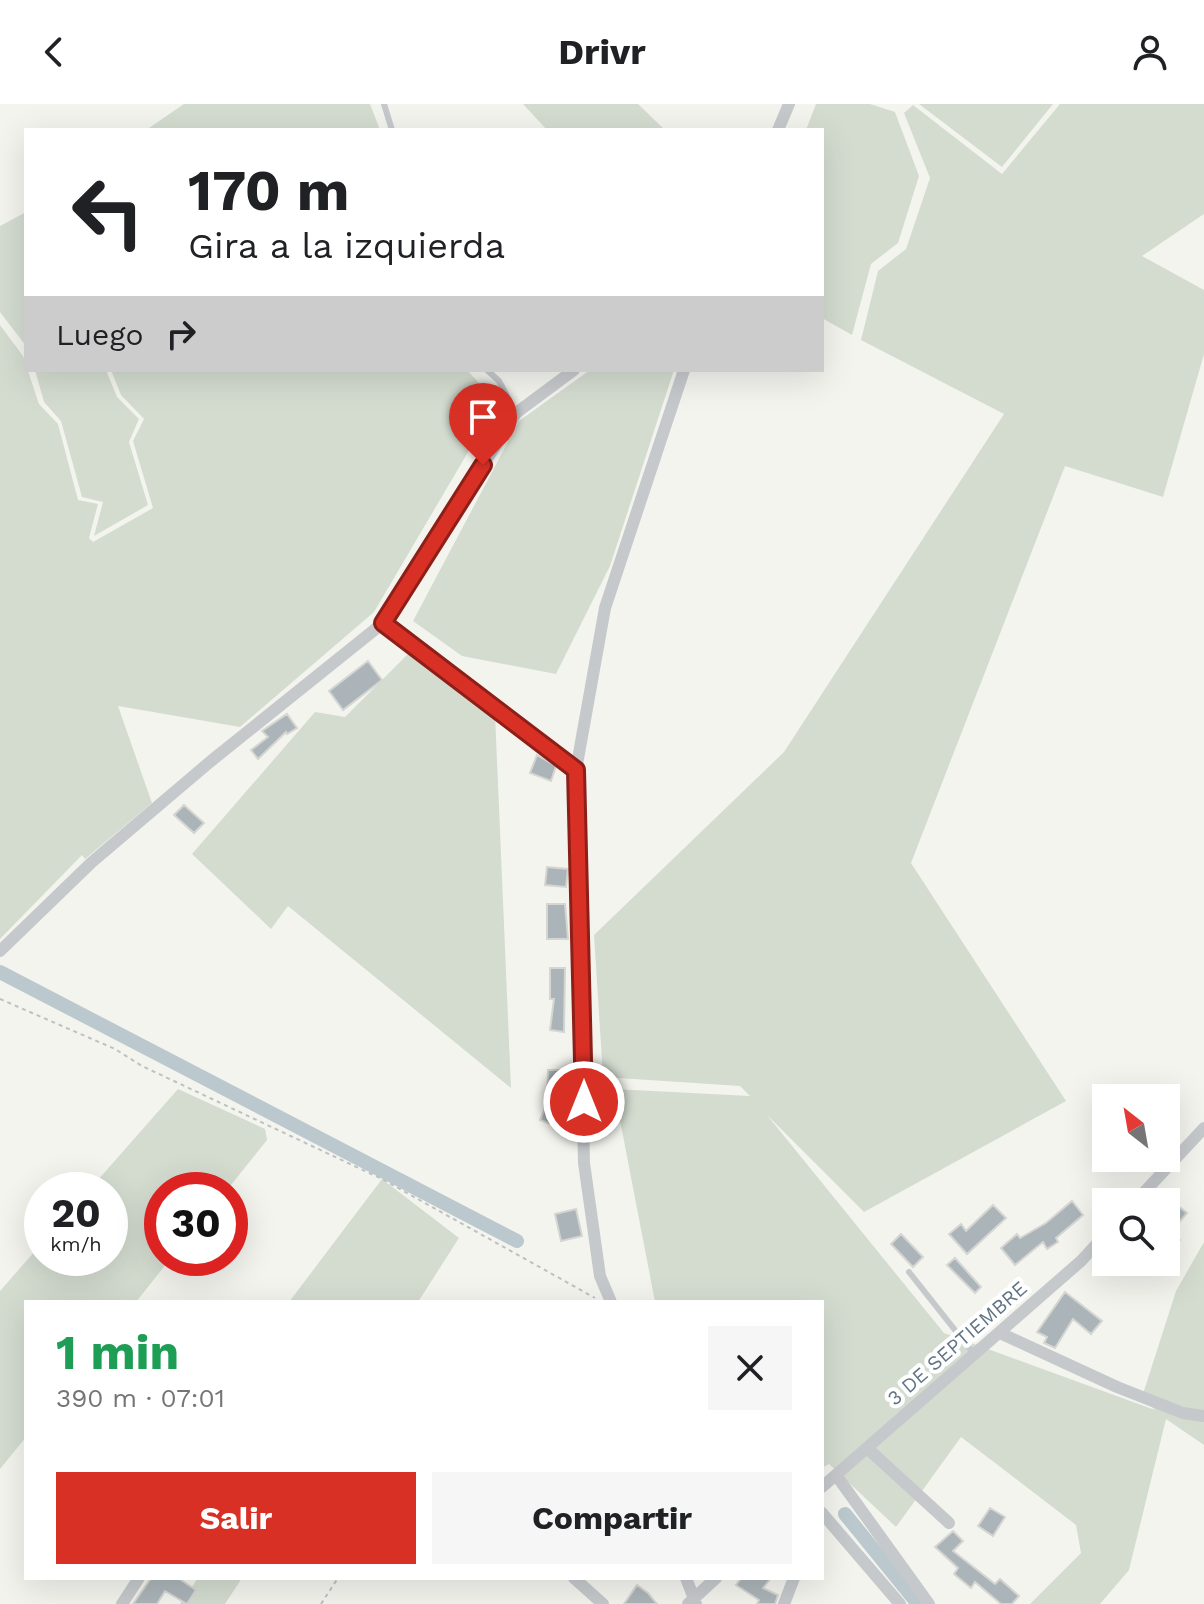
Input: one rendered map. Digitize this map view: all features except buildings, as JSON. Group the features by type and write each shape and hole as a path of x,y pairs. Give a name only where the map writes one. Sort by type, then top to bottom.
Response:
{"street":[{"path":"779,128 789,104"},
{"path":"0,951 92,862 211,761 383,623 516,413 571,372"},
{"path":"610,1300 600,1276 584,1163 576,770 605,608 683,372"},
{"path":"383,623 576,770"},
{"path":"1148,1188 1204,1128"},
{"name":"3 DE SEPTIEMBRE","path":"830,1481 1092,1249"},
{"path":"1000,1333 1117,1387 1183,1413 1204,1416"},
{"path":"867,1448 949,1523"},
{"path":"830,1481 929,1604"},
{"path":"824,1515 900,1604"},
{"path":"122,1604 138,1580"},
{"path":"576,1580 603,1604"},
{"path":"686,1580 692,1602"},
{"path":"692,1602 714,1580"},
{"path":"784,1604 793,1580"}],"lane":[{"path":"384,104 391,128"},
{"path":"489,372 499,381 516,413"},
{"path":"909,1272 974,1354"}],"path":[{"path":"0,999 115,1049 142,1066 382,1179 597,1300"},
{"path":"321,1604 337,1580"}],"shaded area":[{"path":"184,104 370,104 379,128 149,128"},
{"path":"523,104 638,104 663,128 545,128"},
{"path":"816,104 870,104 895,112 919,176 898,243 871,264 852,335 824,319 824,128 807,128"},
{"path":"919,104 1053,104 1002,167"},
{"path":"1060,104 1204,104 1204,214 1142,256 1204,290 1204,354 1163,497 1065,466 911,863 1066,1101 864,1212 767,1115 944,1333 1155,1410 1142,1397 1176,1291 1204,1242 1204,1445 1166,1419 1129,1570 1100,1604 1030,1604 1081,1553 1076,1525 961,1437 896,1527 829,1464 824,1467 824,1300 655,1300 614,1089 750,1096 740,1086 603,1077 594,935 784,752 1004,414 861,340 878,271 906,249 930,178 904,113 913,105 1002,174"},
{"path":"24,213 24,343 0,312 0,226"},
{"path":"0,325 23,356 24,372 28,372 39,404 58,424 78,500 98,504 89,538 93,542 153,508 133,441 144,419 121,395 112,372 469,372 497,403 374,612 240,727 118,706 152,803 85,859 82,855 0,939"},
{"path":"36,372 107,372 117,397 139,419 129,442 148,505 94,536 103,502 82,497 61,421 44,402"},
{"path":"587,372 673,372 610,566 556,674 462,656 413,621 519,421"},
{"path":"413,649 495,714 511,1088 288,906 271,929 192,854 315,712 345,717"},
{"path":"178,1089 265,1129 267,1140 241,1172 144,1172 144,1276 157,1276 138,1300 24,1300 24,1439 0,1469 0,1291 24,1264 24,1276 128,1276 128,1172 105,1172"},
{"path":"382,1179 459,1238 419,1300 291,1300"},
{"path":"197,1580 241,1580 225,1604 180,1604"}],"waterway":[{"path":"0,972 517,1241"},
{"path":"845,1514 918,1604"}],"route":[{"path":"483,465 383,623 576,770 584,1102"}]}
